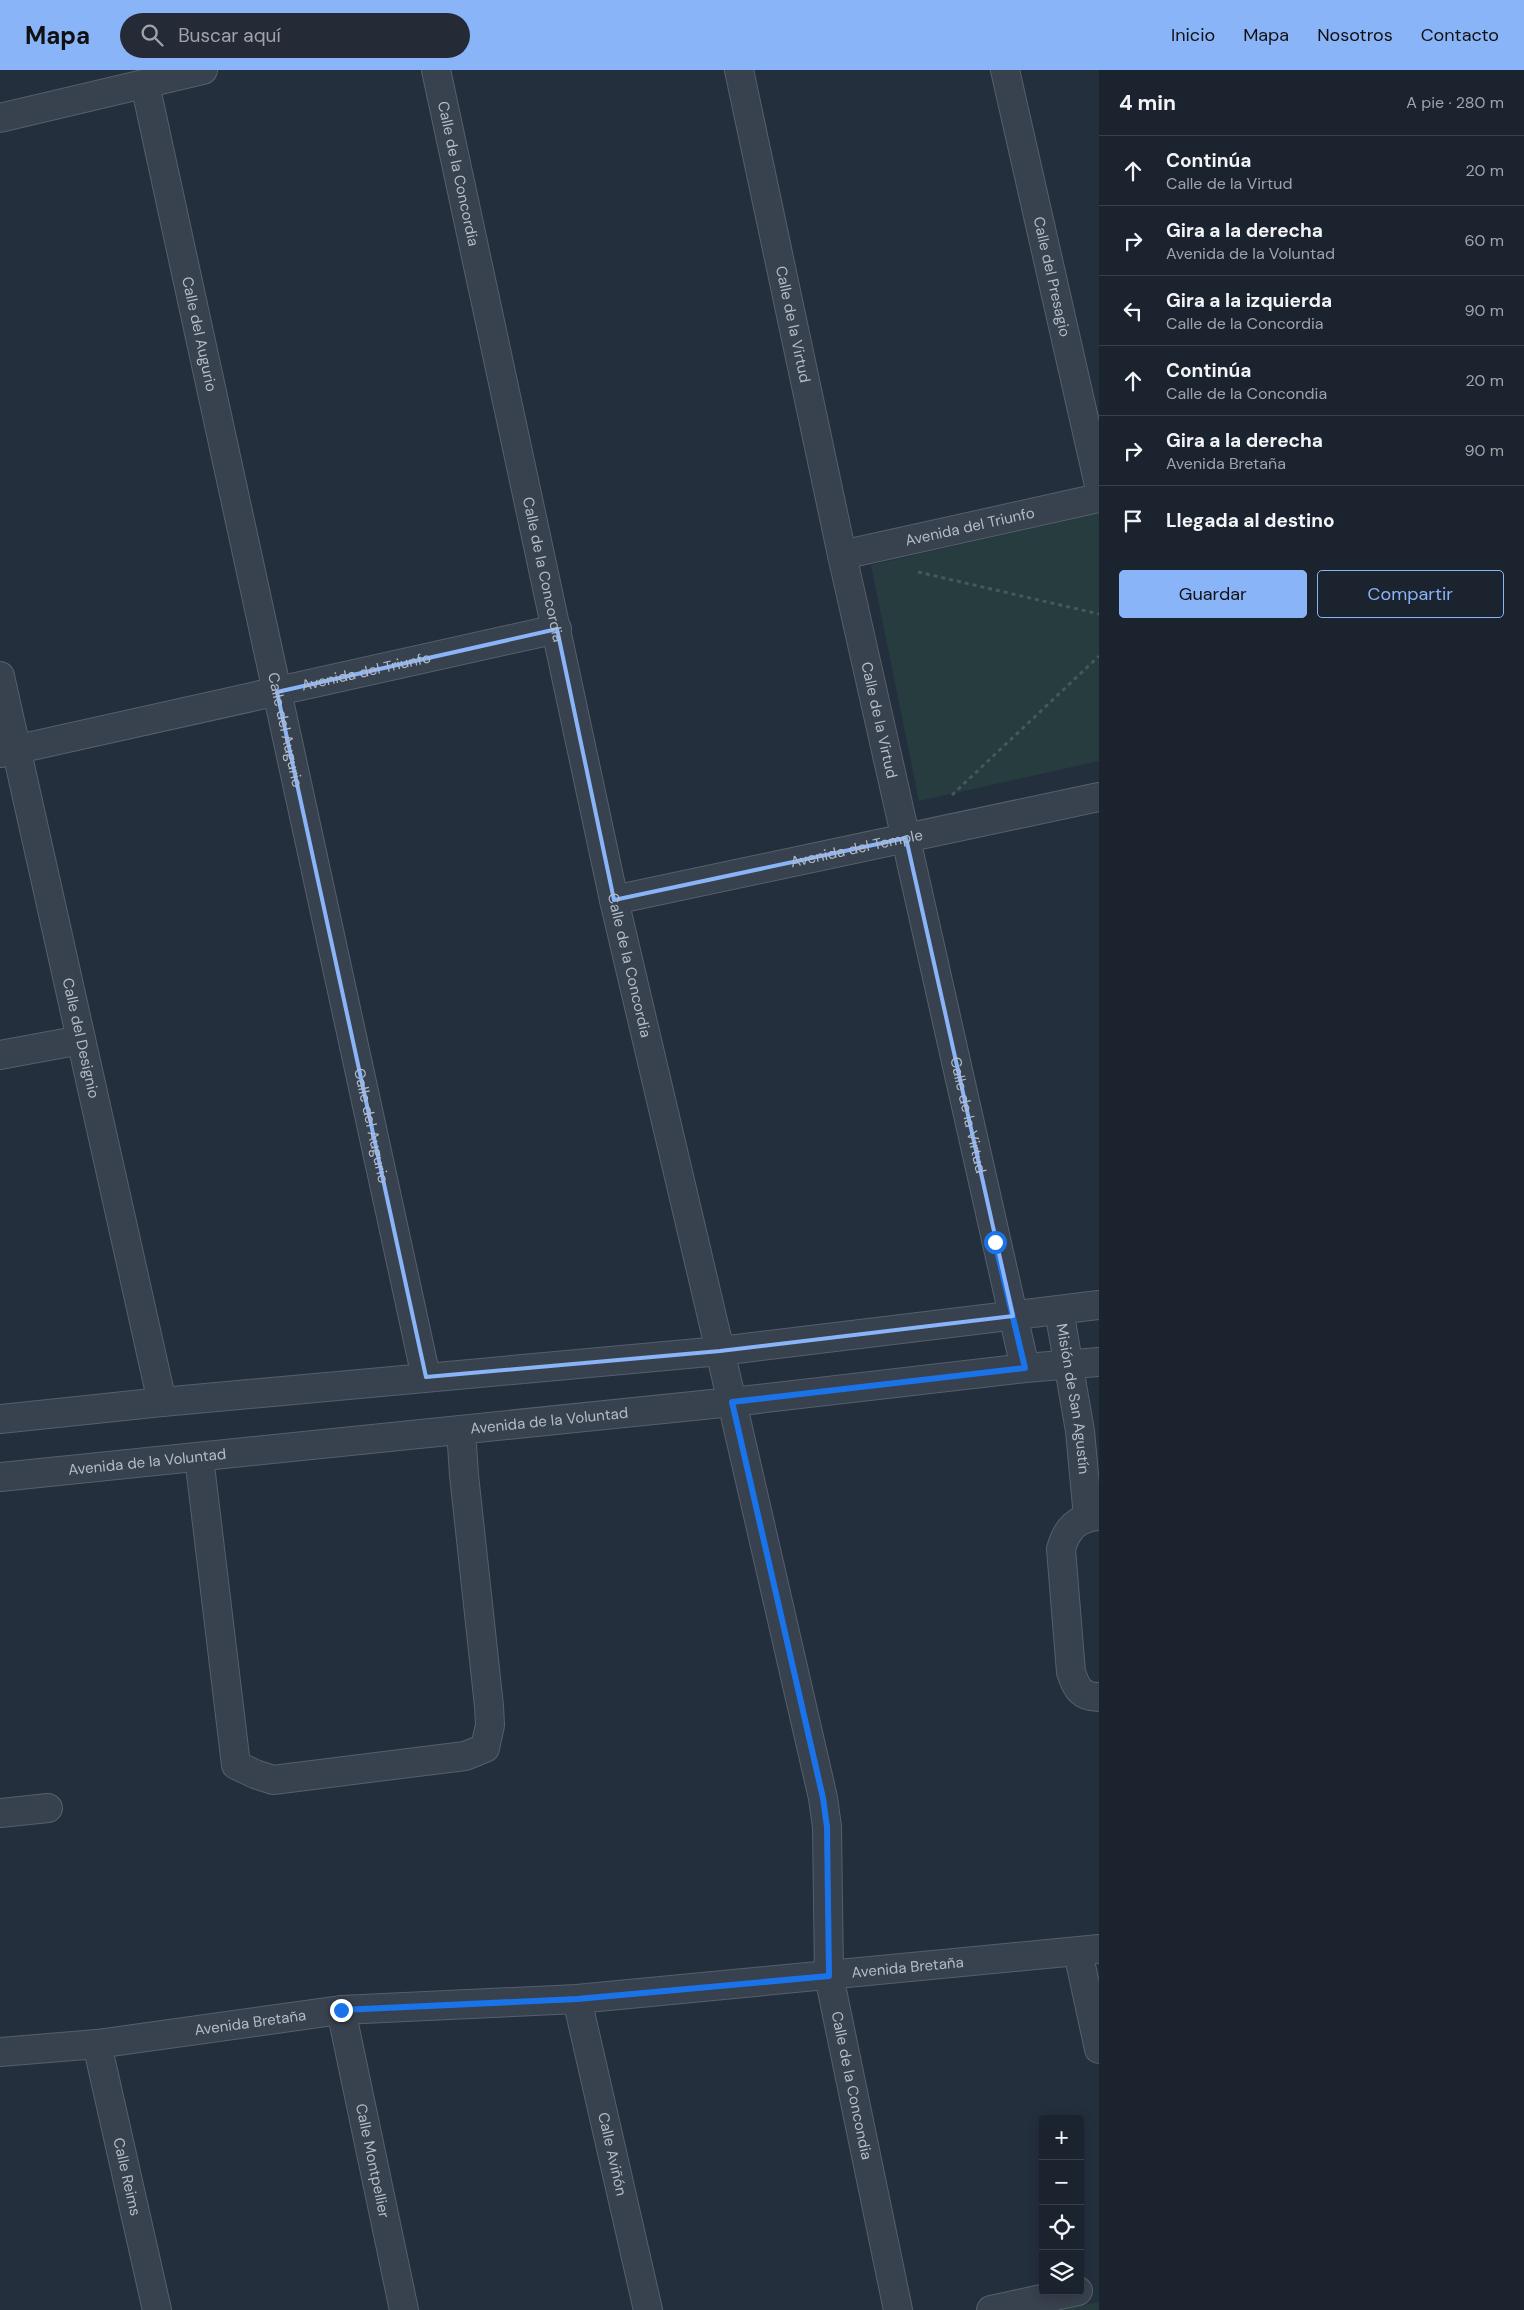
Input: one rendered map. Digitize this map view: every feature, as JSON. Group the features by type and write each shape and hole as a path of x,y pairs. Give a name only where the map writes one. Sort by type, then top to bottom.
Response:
{"street":[{"path":"0,118 204,70"},
{"name":"Calle de la Concordia","path":"436,70 614,900 823,1798 827,1827 826,1860"},
{"name":"Calle de la Virtud","path":"739,70 842,555 1025,1368"},
{"name":"Calle del Presagio","path":"1005,70 1099,485"},
{"name":"Calle del Augurio","path":"145,84 426,1377"},
{"name":"Avenida del Triunfo","path":"842,555 1099,498"},
{"name":"Avenida del Triunfo","path":"8,751 557,629"},
{"name":"Calle del Designio","path":"0,676 8,751 81,1040 162,1402"},
{"name":"Avenida del Temple","path":"614,900 1099,797"},
{"path":"0,1056 81,1040"},
{"path":"0,1419 426,1377 720,1351 1099,1305"},
{"name":"Misión de San Agustín","path":"1059,1310 1070,1364 1089,1430 1094,1517 1074,1524 1066,1534 1062,1549 1071,1672 1075,1686 1082,1694 1099,1697"},
{"name":"Avenida de la Voluntad","path":"0,1476 732,1402 1025,1368 1099,1362"},
{"path":"199,1457 236,1765 273,1780 465,1756 485,1748 490,1725 489,1706 464,1475 461,1430"},
{"path":"0,1813 48,1808"},
{"name":"Calle de la Concondia","path":"826,1860 829,1976 898,2310"},
{"path":"1088,1950 1099,2049"},
{"name":"Avenida Bretaña","path":"0,2052 97,2044 341,2010 577,1999 1088,1950"},
{"name":"Calle Aviñón","path":"577,1999 648,2310"},
{"name":"Calle Montpellier","path":"341,2010 404,2310"},
{"name":"Calle Reims","path":"97,2044 156,2310"},
{"path":"1084,2290 1099,2287"},
{"path":"991,2310 1060,2295"}],"path":[{"path":"909,570 1099,614"},
{"path":"949,797 1099,656"}],"highlighted area":[{"path":"557,629 614,900 906,838 1013,1316 720,1351 426,1377 277,692"}],"green space":[{"path":"1099,513 1099,761 919,801 871,565"},
{"path":"1099,2302 1099,2310 1055,2310"}],"route":[{"path":"341,2010 577,1999 829,1976 827,1827 823,1798 732,1402 1025,1368 995,1242"}]}
